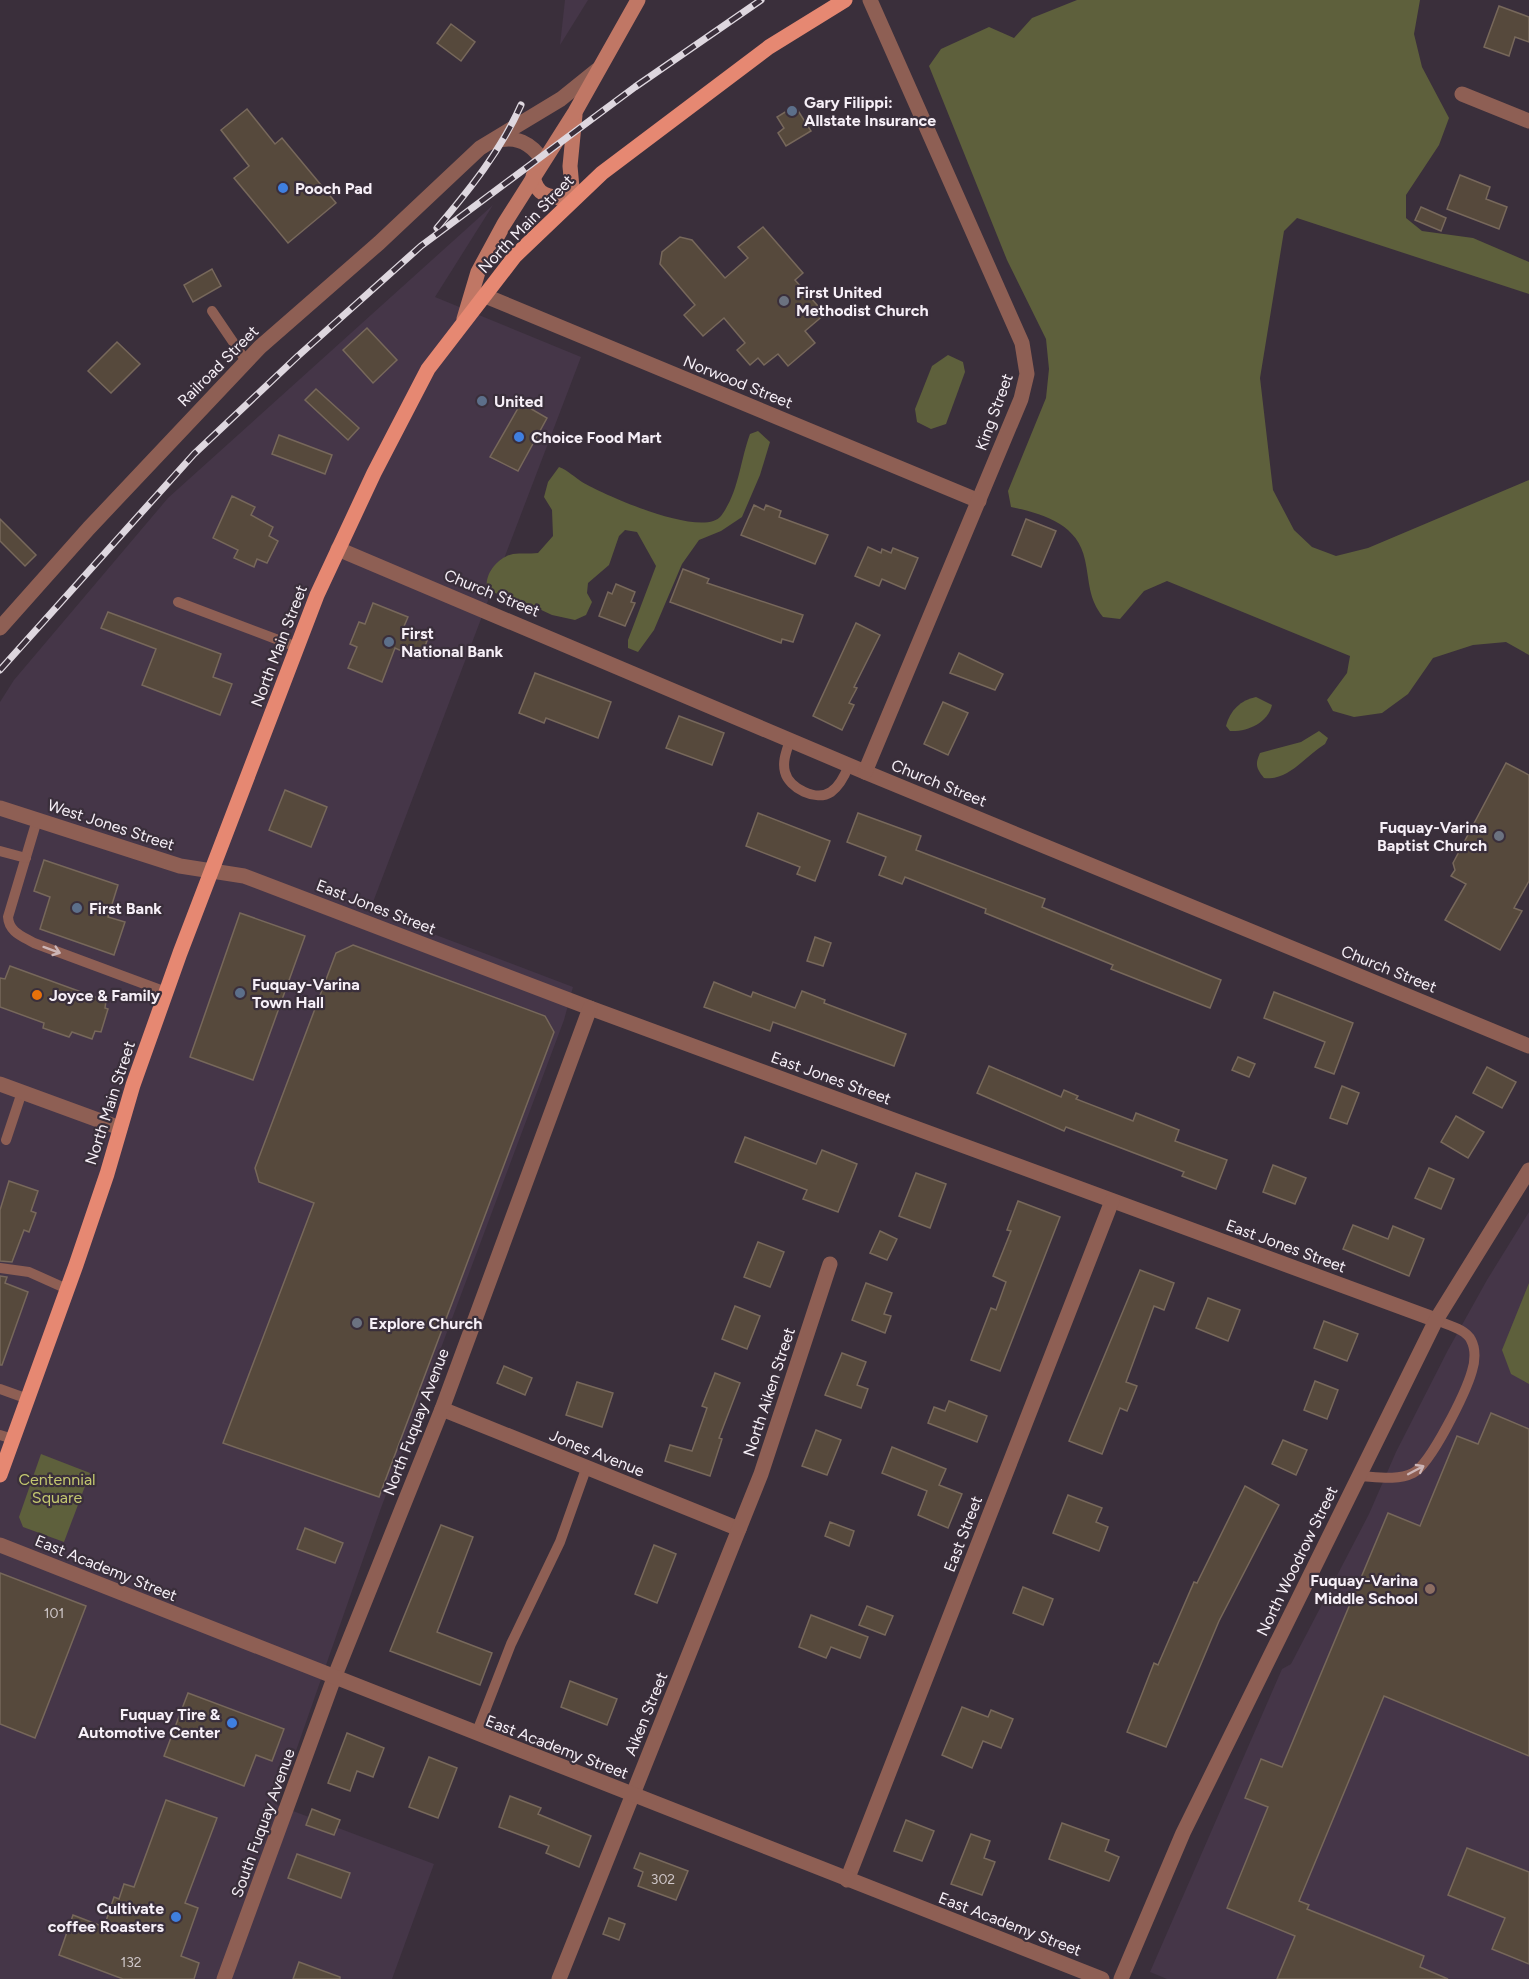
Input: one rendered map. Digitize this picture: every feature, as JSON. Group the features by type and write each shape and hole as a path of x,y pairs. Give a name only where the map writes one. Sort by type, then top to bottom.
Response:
{"main road":[{"path":"464,319 478,273 543,161 575,112 638,0"},
{"name":"North Main Street","path":"0,1475 7,1437 28,1399 166,992 297,647 338,549 428,369 514,256 573,199 632,149 675,120 769,47 845,0"},
{"path":"534,176 535,189 543,195 573,199 570,166 575,112"}],"street":[{"name":"King Street","path":"865,772 1021,399 1027,374 1022,343 870,0"},
{"name":"Railroad Street","path":"0,628 89,528 246,361 379,243 480,148 561,99 597,70"},
{"path":"1462,94 1529,121"},
{"name":"Railroad Street","path":"480,148 498,140 514,139 535,149 543,161"},
{"name":"Norwood Street","path":"483,296 979,501"},
{"name":"Church Street","path":"338,549 865,772 1529,1046"},
{"name":"West Jones Street","path":"0,808 180,866 212,871"},
{"name":"East Jones Street","path":"212,871 244,876 590,1008 1436,1320"},
{"name":"North Fuquay Avenue","path":"334,1678 442,1409 590,1008"},
{"path":"0,1084 120,1128"},
{"name":"North Woodrow Street","path":"1121,1979 1183,1833 1436,1320 1529,1170"},
{"name":"East Street","path":"847,1880 1112,1201"},
{"name":"North Aiken Street","path":"739,1529 761,1474 830,1264"},
{"name":"Jones Avenue","path":"442,1409 739,1529"},
{"name":"Aiken Street","path":"559,1979 739,1529"},
{"name":"East Academy Street","path":"0,1545 1102,1979"},
{"name":"South Fuquay Avenue","path":"224,1979 334,1678"}],"lane":[{"path":"212,311 246,361"},
{"path":"178,602 297,647"},
{"path":"790,740 784,762 785,773 790,782 801,791 817,795 829,794 838,786 849,765"},
{"path":"37,820 26,858 4,916 9,925 15,933 34,943 166,992"},
{"path":"0,851 26,858"},
{"path":"6,1140 22,1092"},
{"path":"0,1268 29,1272 67,1289"},
{"path":"1359,1476 1395,1478 1413,1473 1425,1465 1439,1441 1472,1371 1475,1351 1466,1333 1436,1320"},
{"path":"0,1389 28,1399"},
{"path":"476,1734 511,1644 560,1542 586,1469"}],"shaded area":[{"path":"565,0 588,0 560,45"},
{"path":"493,205 435,297 581,357 370,910 573,987 564,1020 381,1508 277,1805 434,1864 392,1979 0,1979 0,702 14,680 168,498"},
{"name":"Fuquay-Varina Middle School","path":"1529,1212 1529,1979 1167,1979 1150,1972 1282,1669 1291,1664 1369,1514 1396,1452 1448,1350"}],"green space":[{"path":"1077,0 1420,0 1414,34 1422,67 1449,118 1439,145 1406,195 1406,218 1422,231 1473,238 1529,262 1529,294 1297,218 1284,231 1260,378 1273,490 1294,530 1312,547 1336,556 1368,548 1529,480 1529,655 1506,642 1473,645 1433,658 1408,694 1382,713 1354,717 1333,711 1327,700 1347,673 1350,656 1167,581 1144,591 1120,619 1103,617 1092,597 1085,560 1075,538 1067,529 1047,517 1011,507 1008,491 1046,398 1049,369 1046,339 1007,260 929,66 941,49 989,27 1014,38 1032,18"},
{"path":"948,355 963,362 965,372 946,424 931,429 917,422 915,409 932,366"},
{"path":"758,431 770,442 760,475 742,517 721,531 699,540 682,564 654,630 638,652 628,648 628,640 656,566 637,532 625,530 619,536 609,565 588,583 587,593 592,602 586,615 575,620 552,615 520,600 488,591 487,579 497,563 513,554 538,553 553,536 552,510 544,497 548,482 559,467 582,482 631,505 675,519 711,522 721,516 727,507 750,434"},
{"path":"1256,697 1272,705 1266,717 1250,728 1230,731 1226,726 1233,711 1241,703"},
{"path":"1319,731 1328,738 1325,744 1289,772 1273,778 1264,778 1257,766 1260,753 1301,742"},
{"path":"1529,1283 1529,1384 1511,1374 1502,1350"},
{"name":"Centennial Square","path":"41,1454 90,1473 64,1542 23,1527 19,1517"}],"building":[{"path":"1499,6 1529,17 1529,42 1515,37 1509,56 1484,47"},
{"path":"451,24 475,42 461,61 437,43"},
{"path":"795,106 811,131 786,146 778,133 784,128 777,117"},
{"path":"247,109 275,144 282,138 336,203 288,243 234,178 249,166 221,130"},
{"path":"1460,175 1490,187 1486,199 1507,207 1499,229 1447,209"},
{"path":"1421,207 1446,218 1441,231 1415,220"},
{"name":"First United Methodist Church","path":"763,227 803,273 795,280 825,314 805,331 815,343 788,366 778,354 764,365 758,358 750,365 737,350 745,343 724,318 703,336 684,315 695,305 660,264 662,252 680,237 692,240 725,278 748,258 738,247"},
{"path":"212,269 221,286 193,302 184,285"},
{"path":"367,328 397,360 373,383 343,350"},
{"path":"117,342 140,364 111,393 88,371"},
{"path":"316,389 359,428 348,440 305,400"},
{"name":"Choice Food Mart","path":"521,403 547,418 518,471 490,457"},
{"path":"279,435 332,455 325,474 272,454"},
{"path":"232,496 255,507 251,515 273,527 269,536 278,541 267,563 257,559 254,567 234,558 238,550 213,538"},
{"path":"754,505 764,510 766,505 781,511 779,517 828,535 815,564 741,535"},
{"path":"0,519 36,555 25,566 0,541"},
{"path":"1026,519 1056,531 1041,567 1012,555"},
{"path":"868,547 881,553 882,549 891,553 893,548 918,558 905,589 882,579 879,586 855,576"},
{"path":"683,569 709,579 707,583 803,615 793,642 782,639 781,643 670,602"},
{"path":"616,584 635,592 631,602 635,603 625,626 599,616 608,592 612,594"},
{"name":"First National Bank","path":"373,603 408,617 402,631 427,641 420,659 395,648 382,682 348,668 357,647 350,644 359,622 365,624"},
{"path":"108,612 221,654 213,677 232,684 220,715 142,685 156,649 101,628"},
{"path":"856,623 880,635 854,687 857,688 849,703 854,705 842,730 813,716"},
{"path":"959,653 1003,674 995,690 950,673"},
{"path":"535,673 611,702 598,738 546,718 544,723 519,713"},
{"path":"943,702 968,713 948,755 924,744"},
{"path":"679,716 724,733 712,765 666,748"},
{"name":"Fuquay-Varina Baptist Church","path":"1506,763 1529,775 1529,881 1514,908 1522,911 1500,950 1445,920 1466,884 1451,876 1455,870 1453,863"},
{"path":"285,790 327,807 311,847 269,830"},
{"path":"758,813 830,841 815,881 797,874 800,867 746,846"},
{"path":"858,813 921,836 916,850 1045,899 1042,907 1221,980 1210,1008 1111,969 1113,965 985,913 986,909 905,877 902,884 879,875 886,857 847,842"},
{"path":"44,860 118,885 108,917 125,922 114,955 40,929 50,897 34,891"},
{"path":"240,913 305,936 253,1080 190,1057"},
{"path":"815,937 831,943 823,966 807,961"},
{"name":"Explore Church","path":"353,945 545,1016 554,1032 379,1497 223,1443 314,1203 259,1182 255,1168 336,953"},
{"path":"10,966 106,1001 105,1008 108,1009 101,1032 95,1031 92,1039 72,1032 69,1037 43,1028 44,1023 0,1007 0,978 5,979"},
{"path":"714,982 751,997 753,992 795,1008 802,991 825,1000 824,1003 906,1034 894,1066 773,1022 770,1031 704,1007"},
{"path":"1274,992 1353,1023 1334,1074 1315,1067 1325,1042 1264,1018"},
{"path":"1238,1057 1255,1064 1249,1077 1232,1070"},
{"path":"989,1066 1061,1097 1064,1090 1078,1096 1076,1099 1133,1121 1136,1113 1179,1130 1175,1141 1227,1160 1216,1189 1182,1176 1184,1172 1066,1127 1064,1131 977,1093"},
{"path":"1487,1067 1516,1082 1502,1108 1473,1093"},
{"path":"1342,1086 1359,1093 1347,1124 1330,1118"},
{"path":"1456,1116 1484,1132 1468,1158 1441,1142"},
{"path":"745,1137 816,1164 822,1150 857,1164 838,1212 803,1199 807,1190 735,1162"},
{"path":"1273,1165 1306,1178 1295,1204 1263,1192"},
{"path":"1429,1168 1454,1179 1441,1209 1415,1198"},
{"path":"916,1173 946,1184 930,1228 899,1216"},
{"path":"9,1181 38,1191 31,1211 36,1213 29,1232 24,1230 12,1262 0,1261 0,1210"},
{"path":"1018,1201 1060,1217 1000,1371 971,1360 991,1308 996,1310 1006,1282 993,1276 1011,1231 1007,1230"},
{"path":"1353,1225 1388,1239 1393,1226 1424,1239 1409,1276 1343,1249"},
{"path":"880,1231 897,1239 887,1260 870,1253"},
{"path":"758,1242 784,1252 770,1287 744,1277"},
{"path":"1140,1270 1174,1283 1164,1310 1154,1306 1126,1382 1137,1386 1127,1411 1120,1408 1102,1454 1069,1441"},
{"path":"0,1276 7,1277 5,1283 28,1292 2,1365 0,1365"},
{"path":"866,1283 892,1293 884,1314 891,1316 885,1333 852,1320"},
{"path":"1208,1298 1240,1310 1228,1341 1196,1328"},
{"path":"735,1306 760,1316 747,1349 722,1339"},
{"path":"1324,1321 1358,1334 1347,1361 1314,1348"},
{"path":"842,1353 866,1362 857,1385 868,1389 861,1408 825,1395"},
{"path":"504,1366 532,1378 525,1395 497,1383"},
{"path":"715,1373 740,1383 719,1438 722,1439 710,1476 665,1461 670,1445 692,1451 707,1408 702,1406"},
{"path":"1315,1381 1338,1390 1327,1419 1304,1410"},
{"path":"577,1382 613,1393 602,1427 566,1415"},
{"path":"949,1401 987,1416 977,1442 928,1423 934,1407 945,1411"},
{"name":"Fuquay-Varina Middle School","path":"1491,1413 1529,1429 1529,1756 1384,1696 1299,1901 1309,1905 1307,1909 1424,1956 1420,1967 1448,1979 1277,1979 1295,1936 1227,1908 1268,1807 1245,1798 1261,1759 1282,1767 1388,1513 1420,1526 1457,1436 1478,1444"},
{"path":"816,1430 841,1440 827,1475 802,1466"},
{"path":"1283,1440 1307,1450 1296,1475 1272,1464"},
{"path":"892,1447 946,1469 939,1485 962,1494 948,1528 918,1515 927,1491 882,1473"},
{"path":"1245,1486 1279,1505 1219,1621 1166,1747 1127,1732 1154,1663 1158,1665 1194,1582 1197,1583"},
{"path":"1068,1495 1102,1508 1096,1522 1108,1527 1099,1551 1053,1533"},
{"path":"830,1522 854,1531 849,1546 825,1536"},
{"path":"441,1525 473,1537 437,1632 492,1653 480,1685 390,1651"},
{"path":"305,1528 343,1543 335,1563 297,1549"},
{"path":"654,1545 676,1554 657,1603 635,1594"},
{"path":"0,1573 86,1606 35,1738 0,1724"},
{"path":"1023,1587 1053,1599 1043,1625 1013,1613"},
{"path":"867,1606 893,1616 885,1635 859,1625"},
{"path":"811,1615 868,1637 860,1658 831,1647 826,1658 799,1647"},
{"path":"570,1681 617,1699 607,1725 561,1707"},
{"path":"188,1693 284,1729 272,1761 256,1755 244,1786 164,1756"},
{"path":"962,1707 988,1717 991,1710 1013,1719 1001,1748 983,1741 972,1768 942,1755"},
{"path":"347,1733 384,1748 373,1777 357,1771 350,1791 328,1783"},
{"path":"429,1757 457,1768 438,1818 409,1807"},
{"path":"510,1796 541,1808 538,1814 591,1836 579,1867 546,1853 549,1846 499,1827"},
{"path":"166,1800 217,1818 185,1903 198,1908 181,1956 199,1963 194,1979 123,1979 59,1955 73,1915 104,1927 114,1897 119,1899 124,1884 134,1887"},
{"path":"312,1809 340,1820 334,1835 306,1825"},
{"path":"906,1820 934,1831 922,1861 894,1851"},
{"path":"1062,1823 1109,1840 1105,1851 1119,1857 1109,1881 1049,1859"},
{"path":"971,1834 990,1841 984,1858 995,1862 982,1895 951,1884"},
{"path":"1467,1848 1529,1872 1529,1964 1492,1949 1505,1918 1448,1895"},
{"path":"640,1853 688,1871 676,1900 638,1886 643,1872 634,1868"},
{"path":"297,1854 350,1873 341,1898 288,1878"},
{"path":"609,1918 625,1924 619,1940 603,1934"},
{"path":"299,1962 340,1977 340,1979 293,1979"}],"railway":[{"path":"0,670 194,454 298,356 421,246 635,87 761,0"},
{"path":"437,228 494,154 521,105"}],"place":[{"name":"Gary Filippi: Allstate Insurance","path":"792,111"},
{"name":"Pooch Pad","path":"283,188"},
{"name":"First United Methodist Church","path":"784,301"},
{"name":"United","path":"482,401"},
{"name":"Choice Food Mart","path":"519,437"},
{"name":"First National Bank","path":"389,642"},
{"name":"Fuquay-Varina Baptist Church","path":"1499,836"},
{"name":"First Bank","path":"77,908"},
{"name":"Fuquay-Varina Town Hall","path":"240,993"},
{"name":"Joyce & Family","path":"37,995"},
{"name":"Explore Church","path":"357,1323"},
{"name":"Fuquay-Varina Middle School","path":"1430,1589"},
{"name":"Fuquay Tire & Automotive Center","path":"232,1723"},
{"name":"Cultivate coffee Roasters","path":"176,1917"}]}
